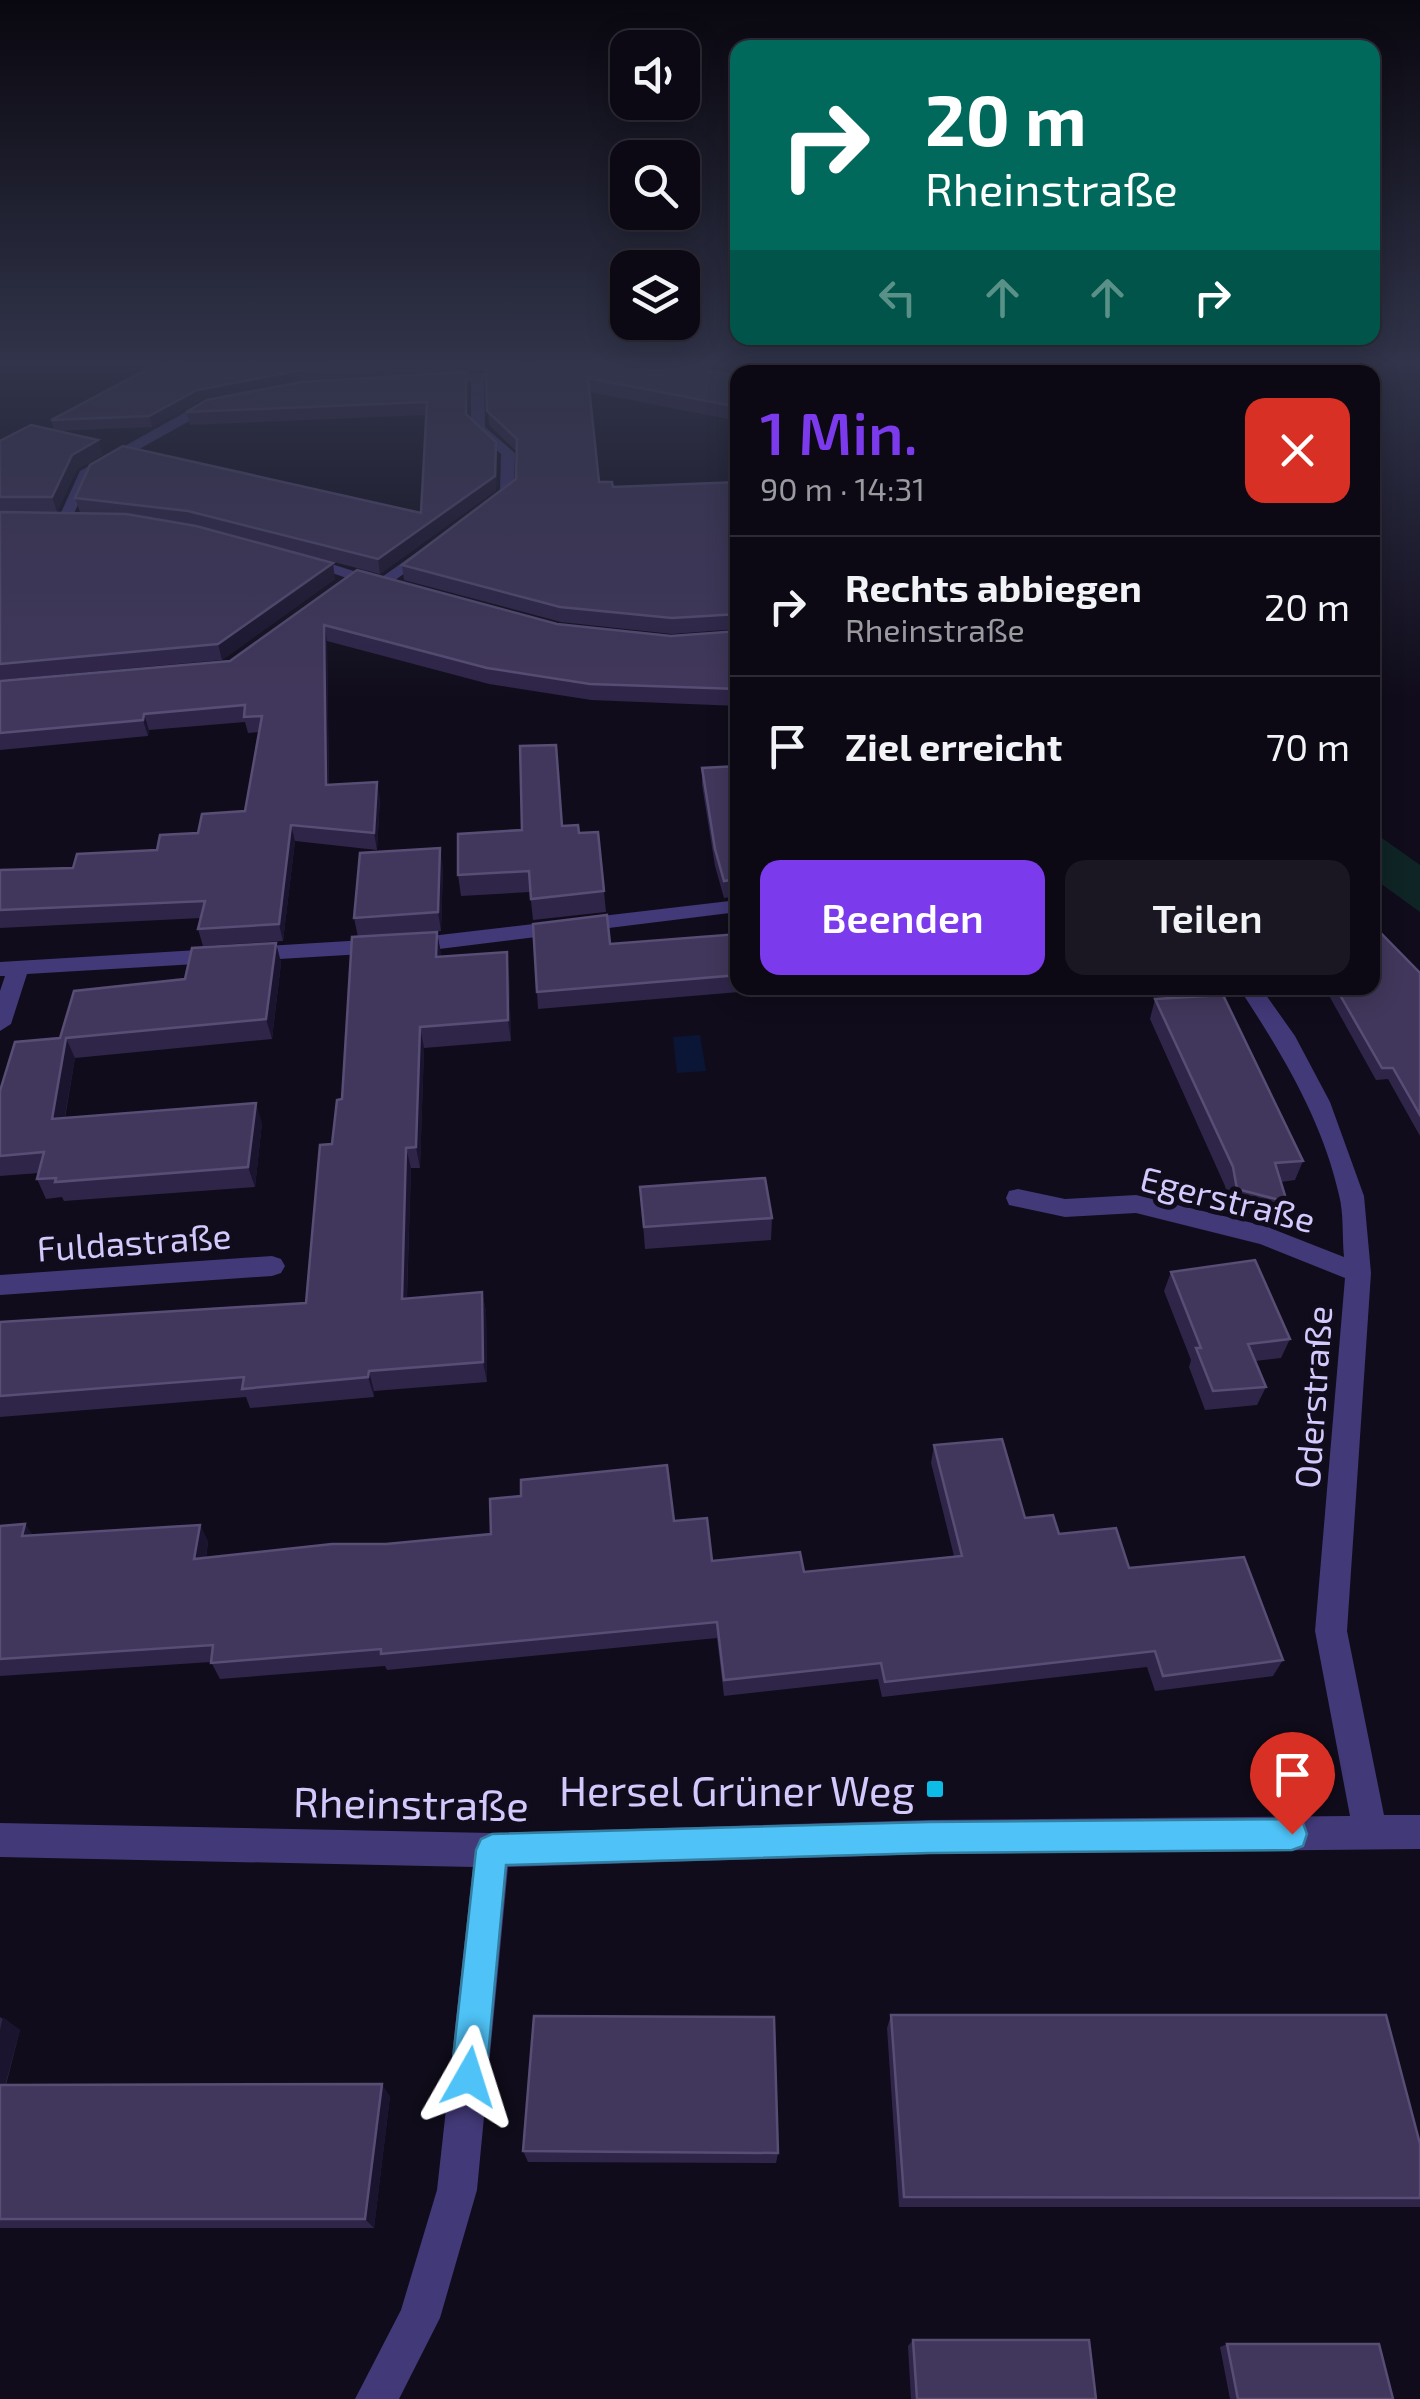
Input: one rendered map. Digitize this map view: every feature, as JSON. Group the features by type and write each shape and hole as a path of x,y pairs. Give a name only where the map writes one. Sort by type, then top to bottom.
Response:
{"street":[{"path":"66,518 85,474"},
{"path":"478,515 507,494 507,474"},
{"path":"381,585 450,536"},
{"path":"293,558 407,592"},
{"path":"340,588 356,576"},
{"path":"0,1024 10,968 431,943 730,907"},
{"name":"Oderstraße","path":"1255,995 1284,1036 1318,1102 1352,1196 1358,1272 1331,1631 1370,1832"},
{"name":"Egerstraße","path":"1018,1198 1065,1208 1136,1204 1266,1236 1358,1272"},
{"name":"Fuldastraße","path":"0,1285 272,1266"},
{"name":"Rheinstraße","path":"0,1840 492,1850 929,1837 1175,1838 1420,1832"},
{"path":"376,2399 419,2318 457,2190 492,1850"}],"green space":[{"path":"1380,837 1420,865 1420,912 1380,883"}],"water":[{"path":"700,1035 706,1071 677,1073 673,1037"}],"building":[{"path":"0,474 63,474 52,497 0,497"},
{"path":"86,474 247,474 421,513 423,474 495,474 378,559 188,511 75,498"},
{"path":"516,474 598,474 599,482 612,482 613,487 730,482 730,614 672,618 560,607 402,565 516,479"},
{"path":"0,512 126,514 196,526 333,563 218,644 0,664"},
{"path":"357,570 557,624 671,636 730,632 730,689 590,684 487,668 324,625 326,785 377,782 374,833 291,825 279,924 198,929 205,901 0,910 0,870 73,868 77,854 157,850 160,835 198,833 202,814 245,811 262,716 244,717 245,705 144,714 143,720 0,733 0,681 230,661"},
{"path":"556,745 562,826 578,825 579,833 598,832 604,891 531,899 529,871 458,875 458,834 522,830 520,746"},
{"path":"730,766 730,880 724,881 715,849 702,768"},
{"path":"440,848 438,912 354,918 360,853"},
{"path":"607,915 610,944 730,935 730,976 537,992 533,924"},
{"path":"437,932 436,957 507,952 508,1020 420,1027 416,1147 406,1148 402,1299 482,1292 483,1362 369,1371 368,1377 242,1389 244,1377 0,1396 0,1322 306,1303 320,1145 332,1144 337,1100 342,1099 352,937"},
{"path":"1380,932 1420,973 1420,1115 1393,1068 1382,1068 1340,995 1380,995"},
{"path":"276,943 266,1019 66,1038 52,1119 256,1103 248,1167 55,1182 56,1178 37,1179 44,1152 0,1156 0,1091 15,1042 60,1038 74,991 185,979 192,948"},
{"path":"1223,995 1303,1161 1275,1163 1287,1202 1237,1189 1233,1167 1155,999"},
{"path":"765,1178 772,1218 644,1227 640,1187"},
{"path":"1255,1260 1290,1339 1248,1344 1266,1387 1213,1391 1171,1272"},
{"path":"1002,1439 1025,1518 1053,1515 1059,1534 1116,1528 1129,1568 1244,1557 1283,1660 1163,1676 1155,1651 885,1682 881,1663 724,1680 717,1622 381,1654 381,1649 211,1663 213,1645 0,1659 0,1526 25,1524 22,1536 200,1525 194,1559 332,1544 386,1544 491,1534 490,1499 521,1496 521,1480 667,1465 674,1521 707,1518 712,1561 800,1552 804,1572 962,1556 934,1445"},
{"path":"891,2015 1386,2015 1420,2144 1420,2198 904,2197"},
{"path":"534,2016 774,2017 778,2153 523,2151"},
{"path":"382,2084 365,2219 0,2219 0,2085"},
{"path":"913,2340 1089,2340 1096,2399 917,2399"},
{"path":"1227,2344 1379,2344 1393,2399 1238,2399"}],"place":[{"name":"Hersel Grüner Weg","path":"935,1789"}],"route":[{"path":"469,2077 492,1850 929,1837 1175,1838 1292,1834"}]}
